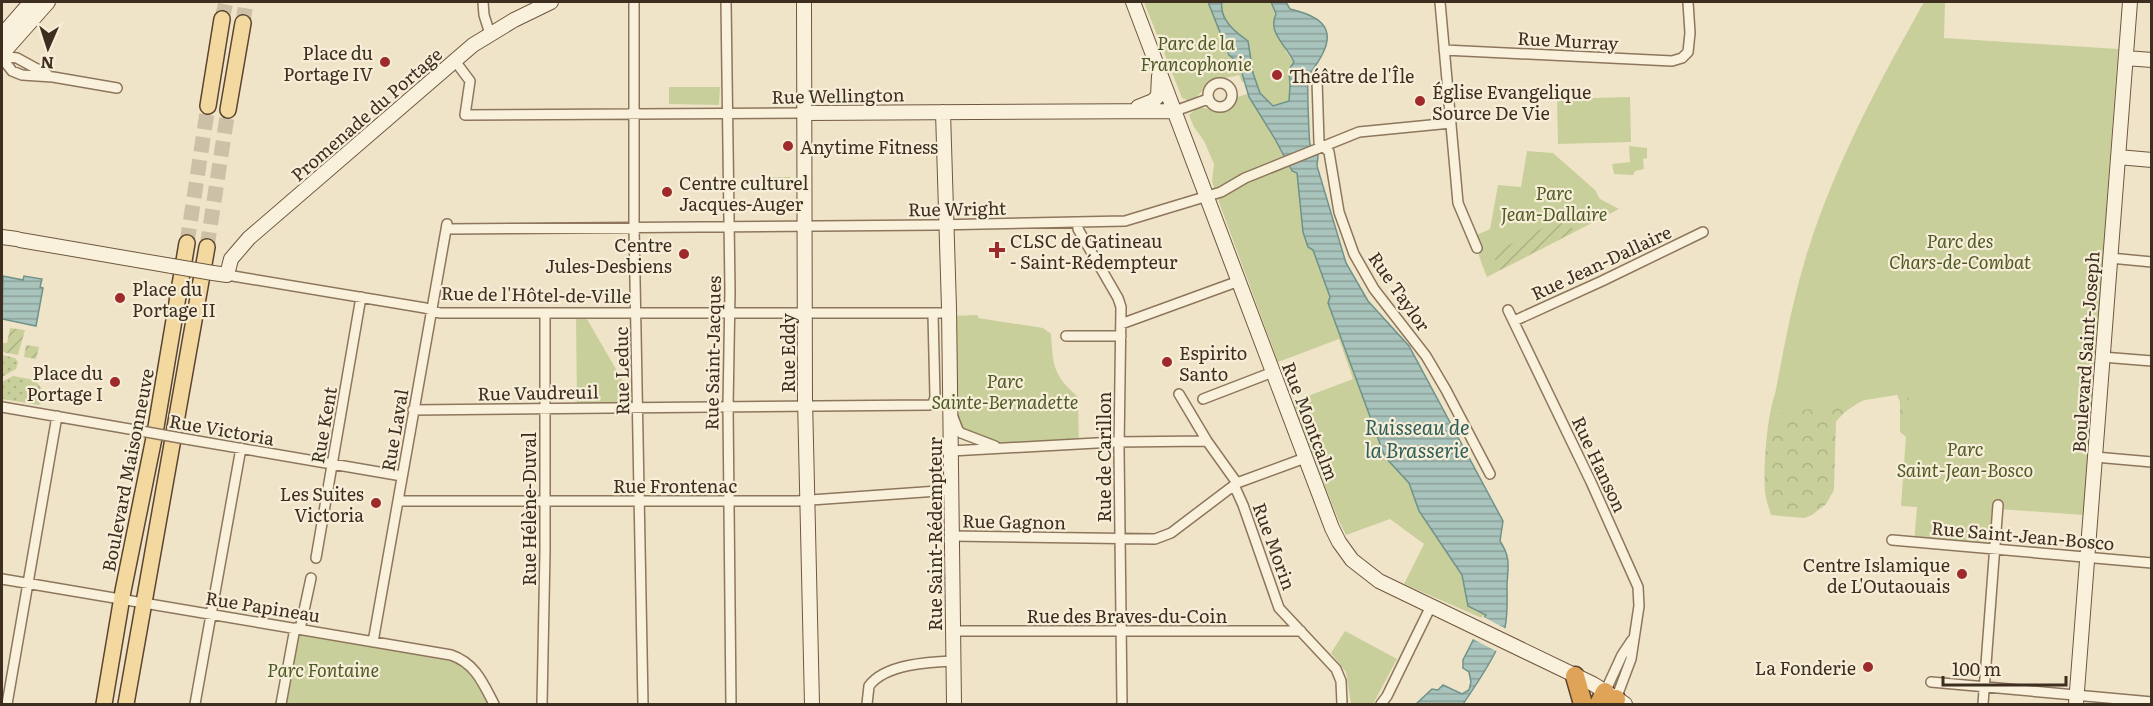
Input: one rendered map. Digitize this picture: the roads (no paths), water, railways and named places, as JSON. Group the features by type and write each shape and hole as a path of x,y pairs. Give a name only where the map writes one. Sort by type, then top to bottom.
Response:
{"highway":[{"path":"1575,676 1583,705"}],"main road":[{"path":"2,35 31,2"},
{"path":"2,56 48,2"},
{"name":"Promenade du Portage","path":"220,274 244,243 454,61 490,34 527,12 551,2"},
{"name":"Rue Eddy","path":"804,2 805,407 812,705"},
{"name":"Rue Montcalm","path":"1133,2 1209,197 1305,458 1339,542 1352,560 1379,581 1575,676 1612,701"},
{"name":"Boulevard Saint-Joseph","path":"2076,700 2130,2"},
{"path":"208,106 222,19"},
{"path":"228,110 243,23"},
{"path":"2126,58 2151,60"},
{"path":"1129,110 1153,101 1158,96 1160,70"},
{"name":"Rue Wellington","path":"805,113 1175,111"},
{"name":"Rue Saint-Rédempteur","path":"943,112 951,409 954,705"},
{"path":"2118,157 2151,160"},
{"name":"Rue de l'Hôtel-de-Ville","path":"2,237 220,274"},
{"name":"Boulevard Maisonneuve","path":"104,705 122,600 156,433 187,243"},
{"path":"126,705 207,247"}],"street":[{"path":"483,2 484,15 490,34"},
{"name":"Rue Leduc","path":"634,2 634,227 643,705"},
{"name":"Rue Saint-Jacques","path":"726,2 730,227 728,407 731,705"},
{"path":"1440,2 1459,208 1477,248"},
{"name":"Rue Murray","path":"1444,50 1660,62 1682,58 1688,52 1690,33 1688,2"},
{"path":"2,56 12,71 17,74 53,77 117,88"},
{"name":"Rue Wellington","path":"454,61 470,81 465,115 805,113"},
{"name":"Rue Taylor","path":"1317,80 1319,147 1329,152 1339,212 1354,254 1374,289 1426,356 1490,474"},
{"name":"Rue Wellington","path":"1175,111 1208,99"},
{"name":"Rue Wright","path":"447,227 804,227 1131,220 1209,197 1281,163 1359,132 1451,123"},
{"name":"Rue de Carillon","path":"1078,222 1078,229 1120,302 1122,705"},
{"name":"Rue Laval","path":"373,642 447,227"},
{"name":"Rue Jean-Dallaire","path":"1514,321 1703,232"},
{"path":"2110,258 2151,262"},
{"name":"Rue de l'Hôtel-de-Ville","path":"220,274 442,313 949,314"},
{"path":"1121,324 1239,281"},
{"name":"Rue Kent","path":"316,558 361,297"},
{"name":"Rue Hanson","path":"1508,310 1637,584 1640,599 1633,638 1622,655 1612,701"},
{"name":"Rue Hélène-Duval","path":"542,705 545,314"},
{"name":"Rue Vaudreuil","path":"413,410 933,404 935,397 933,314"},
{"path":"1066,336 1121,336"},
{"path":"2102,357 2151,361"},
{"path":"1203,399 1273,372"},
{"name":"Rue Morin","path":"1179,394 1235,484 1279,608 1338,673 1341,681 1342,705"},
{"name":"Rue Victoria","path":"2,407 402,476"},
{"path":"951,409 961,433 972,439 1004,448"},
{"path":"7,705 57,416"},
{"path":"951,451 1119,442 1207,441"},
{"path":"195,705 241,448"},
{"path":"2095,457 2151,462"},
{"name":"Rue Gagnon","path":"952,536 1155,539 1171,533 1235,484 1305,458"},
{"name":"Rue Frontenac","path":"398,501 808,501 952,490"},
{"path":"1983,705 1998,505"},
{"name":"Rue Saint-Jean-Bosco","path":"1892,540 2151,563"},
{"path":"281,705 311,578"},
{"name":"Rue Papineau","path":"2,579 459,658 478,674 494,705"},
{"path":"1381,705 1431,606"},
{"name":"Rue des Braves-du-Coin","path":"952,631 1301,631"},
{"path":"867,705 869,686 881,675 915,664 953,661"},
{"path":"1931,682 2076,700 2151,702"}],"water":[{"name":"Ruisseau de la Brasserie","path":"1208,2 1222,2 1225,19 1248,41 1253,73 1260,93 1273,106 1289,101 1289,70 1294,62 1276,33 1274,21 1276,14 1271,2 1286,2 1290,9 1315,18 1325,29 1326,45 1308,79 1310,144 1318,156 1317,166 1346,263 1368,301 1409,346 1503,521 1500,541 1506,552 1508,567 1505,627 1499,646 1463,704 1416,704 1432,689 1438,690 1443,685 1462,694 1469,690 1471,682 1469,672 1463,668 1463,660 1486,615 1468,606 1462,575 1419,511 1409,483 1385,457 1328,303 1330,297 1313,250 1308,247 1303,232 1297,173 1292,171 1249,97 1239,63 1229,55"},
{"path":"3,276 23,280 24,276 42,279 40,287 43,288 36,326 2,319"}],"tunnel":[{"path":"222,19 226,2"},
{"path":"243,23 246,2"},
{"path":"187,243 208,106"},
{"path":"207,247 228,110"}],"place":[{"name":"Place du Portage IV","path":"385,62"},
{"name":"Théâtre de l'Île","path":"1277,75"},
{"name":"Église Evangelique Source De Vie","path":"1420,101"},
{"name":"Anytime Fitness","path":"788,146"},
{"name":"Centre culturel Jacques-Auger","path":"667,192"},
{"name":"CLSC de Gatineau - Saint-Rédempteur","path":"997,250"},
{"name":"Centre Jules-Desbiens","path":"684,254"},
{"name":"Place du Portage II","path":"120,298"},
{"name":"Espirito Santo","path":"1167,362"},
{"name":"Place du Portage I","path":"115,382"},
{"name":"Les Suites Victoria","path":"376,503"},
{"name":"Centre Islamique de L'Outaouais","path":"1962,574"},
{"name":"La Fonderie","path":"1868,667"}],"park label":[{"name":"Parc de la Francophonie","path":"1196,52"},
{"name":"Parc Jean-Dallaire","path":"1554,202"},
{"name":"Parc des Chars-de-Combat","path":"1960,250"},
{"name":"Parc Sainte-Bernadette","path":"1005,390"},
{"name":"Parc Saint-Jean-Bosco","path":"1965,458"},
{"name":"Parc Fontaine","path":"323,669"}]}
